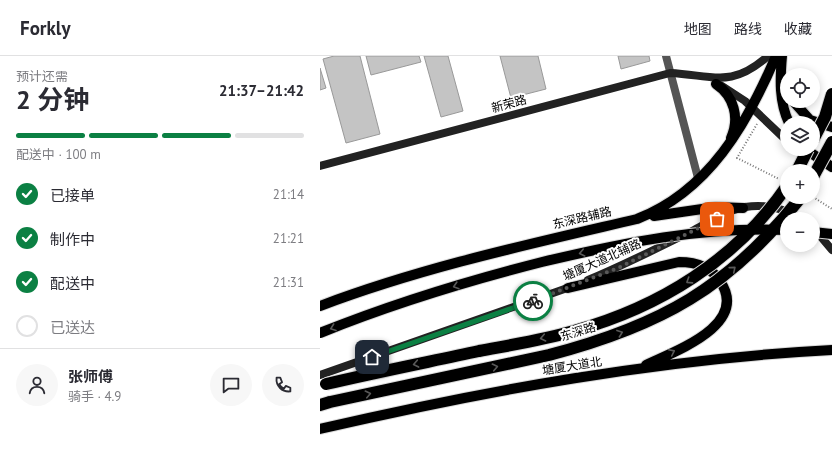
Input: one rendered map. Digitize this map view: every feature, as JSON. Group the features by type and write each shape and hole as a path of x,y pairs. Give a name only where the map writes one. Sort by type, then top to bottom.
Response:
{"highway":[{"path":"820,125 832,94"},
{"path":"820,165 832,142"},
{"name":"东深路","path":"322,382 573,331 625,314 648,304 697,276 732,249 758,223 780,190"},
{"name":"东深路","path":"325,404 549,355 643,324 681,306 724,277 768,238 795,204"}],"main road":[{"name":"东深路辅路","path":"320,306 350,294 431,269 512,248 637,219 668,204 694,185 698,178 704,174 741,128 753,108 776,56"},
{"path":"781,68 782,56"},
{"path":"716,84 727,93 734,108 735,122 728,144"},
{"path":"799,108 810,120 832,127"},
{"path":"816,156 832,167"},
{"path":"637,219 716,207 743,208"},
{"path":"320,332 461,284 587,251 700,232 780,230"},
{"path":"820,233 832,234"},
{"path":"568,288 680,262 695,263 703,266 718,278 723,286 726,304 718,322 701,337 637,369"},
{"name":"塘厦大道北","path":"320,429 480,394 637,369 769,354 832,350"}],"street":[{"path":"666,56 698,178"},
{"path":"705,78 724,78 739,75 756,66 768,56"},
{"name":"新荣路","path":"320,166 670,74 684,74 705,78"},
{"path":"705,78 736,94 780,134"},
{"name":"塘厦大道北辅路","path":"322,382 618,268 707,223 743,208 760,206 777,208 788,212"},
{"path":"820,237 832,250"}],"path":[{"path":"754,120 757,124 737,158 780,180"},
{"path":"820,201 832,209"}],"building":[{"path":"334,56 360,56 380,134 346,143 323,59"},
{"path":"366,56 419,56 421,62 371,75"},
{"path":"424,56 448,56 463,111 441,117"},
{"path":"500,56 538,56 546,89 511,98"},
{"path":"618,56 649,56 650,61 621,69"},
{"path":"320,68 326,88 320,90"}],"way so far":[{"path":"533,301 618,268 717,219"}],"route":[{"path":"372,357 533,301"}]}
